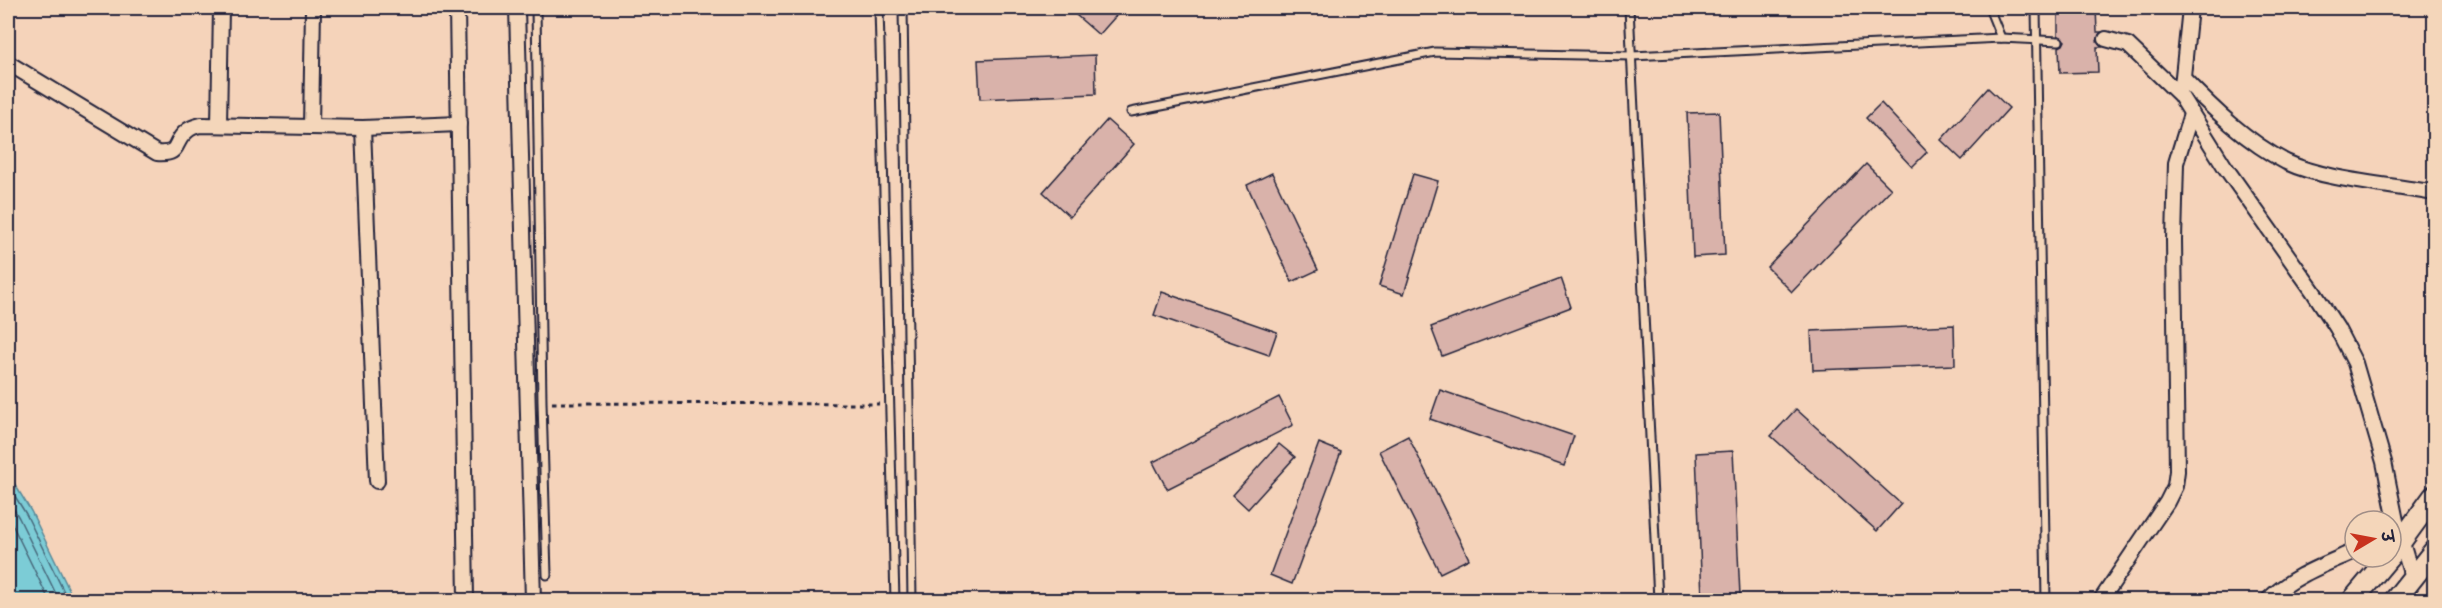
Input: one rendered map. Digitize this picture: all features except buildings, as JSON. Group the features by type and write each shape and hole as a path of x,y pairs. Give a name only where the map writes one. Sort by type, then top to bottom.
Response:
{"street":[{"path":"219,125 221,8"},
{"path":"311,127 313,8"},
{"path":"457,8 466,599"},
{"path":"518,8 533,600"},
{"path":"2181,95 2190,8"},
{"path":"2106,39 2128,45 2181,95 2225,166 2337,328 2355,363 2384,462 2390,509"},
{"path":"8,63 157,153 168,154 176,149 181,136 188,129 201,125 363,128 459,124"},
{"path":"2183,78 2213,109 2268,151 2288,162 2315,172 2434,193"},
{"path":"2101,600 2167,502 2175,486 2178,420 2175,177 2179,148 2191,114"},
{"path":"363,128 377,481"},
{"path":"2403,532 2434,496"},
{"path":"2395,600 2434,551"},
{"path":"2268,600 2282,587 2300,576 2343,556"},
{"path":"2403,560 2413,580"},
{"path":"2353,600 2375,569"}],"lane":[{"path":"536,8 547,574"},
{"path":"879,8 895,600"},
{"path":"903,8 912,600"},
{"path":"1629,8 1658,600"},
{"path":"1989,8 2001,38"},
{"path":"2036,8 2046,600"},
{"path":"1131,112 1435,52 1632,56 2001,38 2059,41"}],"path":[{"path":"542,402 888,404"}],"water":[{"path":"8,473 31,511 74,600 8,600"}]}
